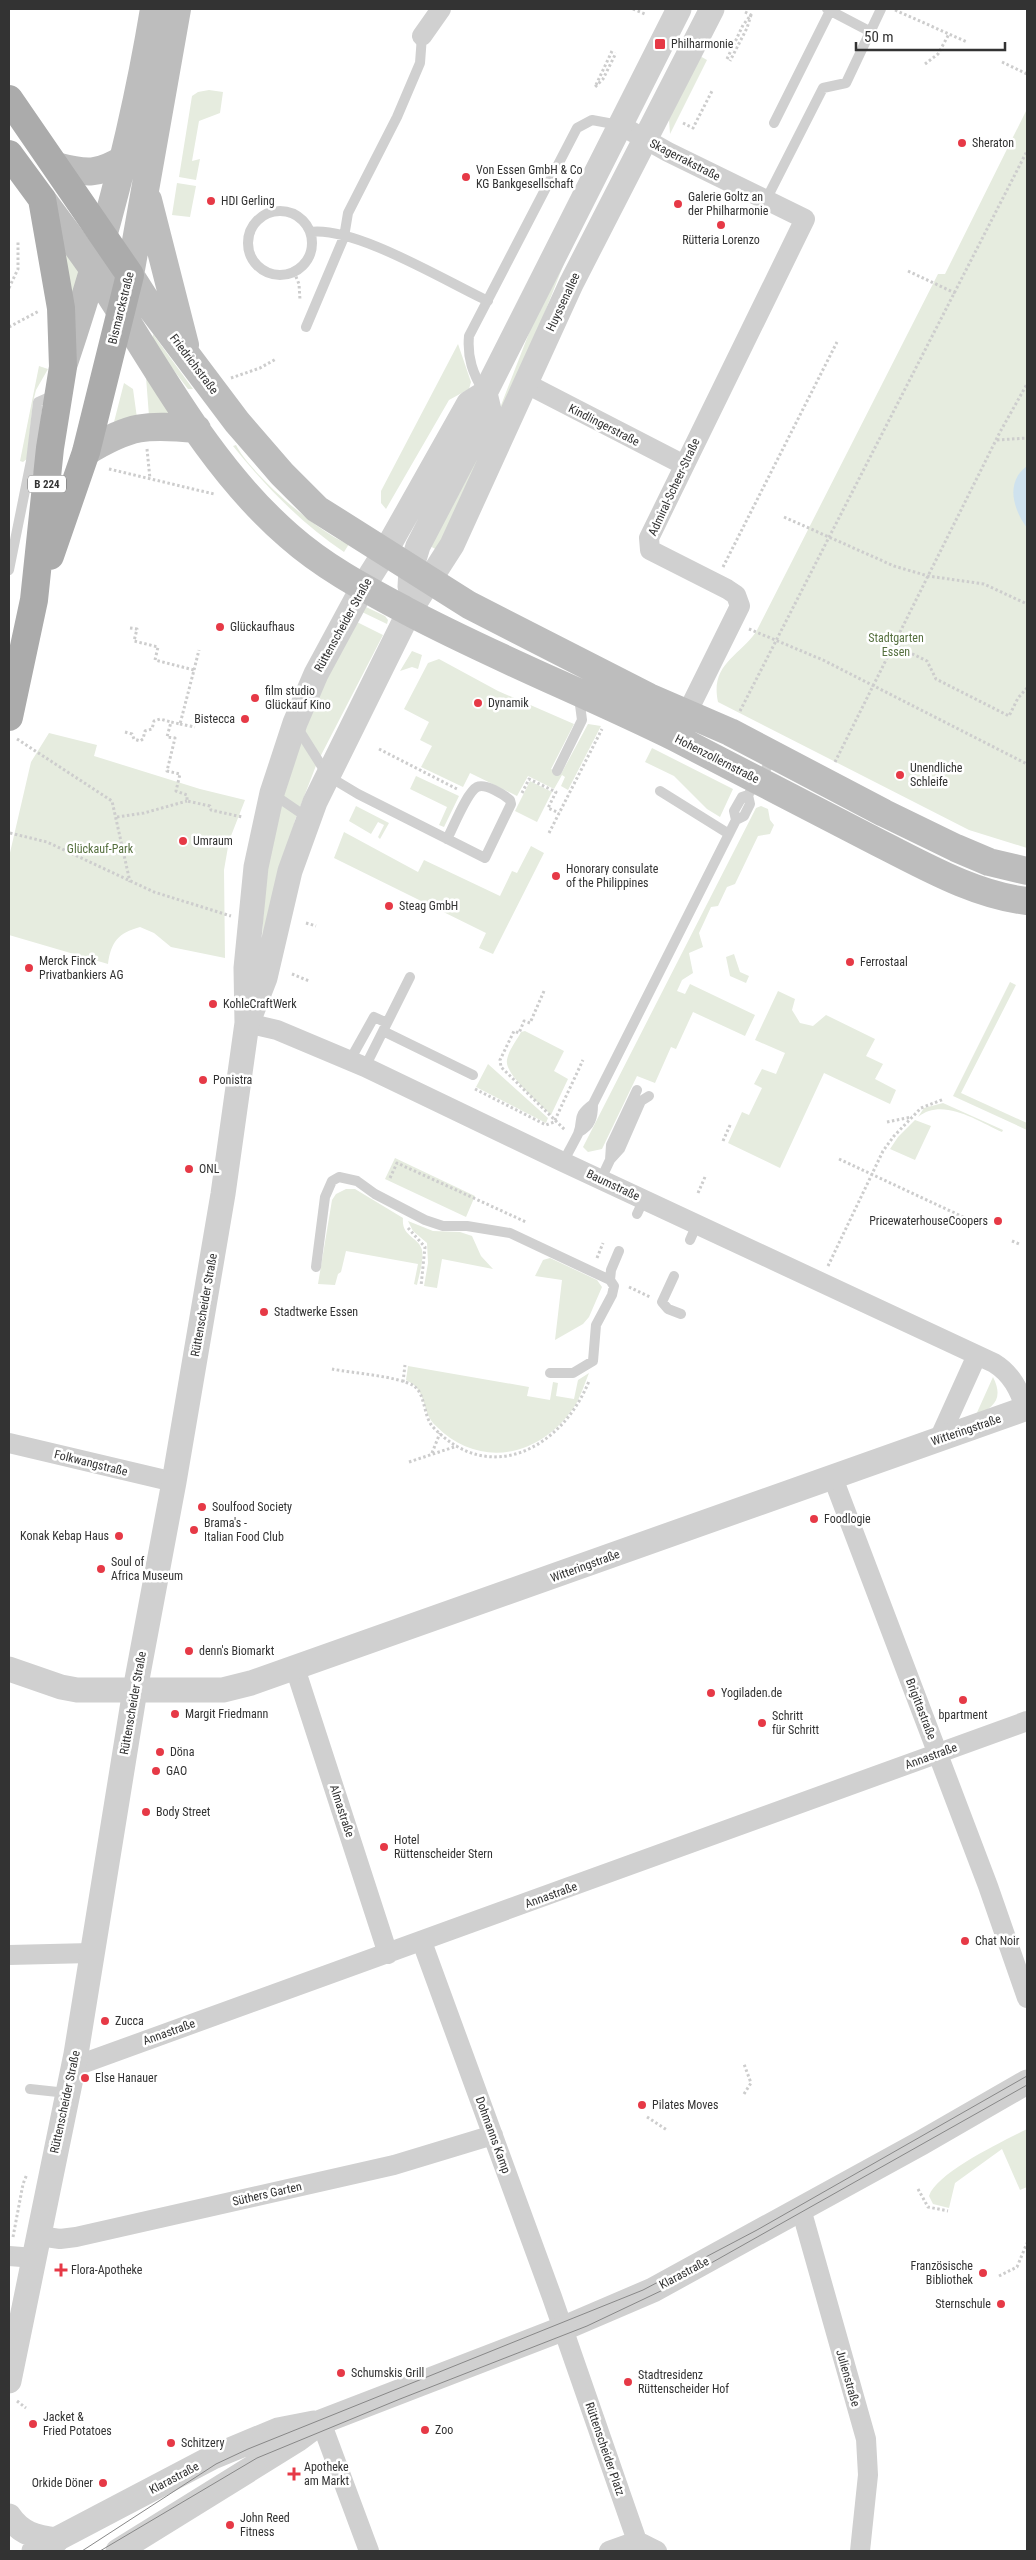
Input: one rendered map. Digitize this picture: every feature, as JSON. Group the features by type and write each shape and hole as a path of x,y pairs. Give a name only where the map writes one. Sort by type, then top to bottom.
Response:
{"main road":[{"name":"Bismarckstraße","path":"9,717 34,600 50,448 61,380 95,271 125,158 143,76 154,9"},
{"name":"Bismarckstraße","path":"34,600 86,452 130,275 177,9"},
{"name":"Friedrichstraße","path":"9,99 189,360 237,422 282,474 317,509 360,537 374,570 416,590"},
{"name":"Friedrichstraße","path":"9,154 95,271 197,429 236,481 288,535 332,570 374,570 416,590"},
{"path":"56,166 83,172 102,172 125,158"},
{"path":"146,192 189,360"},
{"path":"42,199 61,308 61,380"},
{"path":"86,452 110,438 145,426 197,429"},
{"path":"416,590 469,605 649,697 730,732 956,848 989,862 1027,870"},
{"name":"Hohenzollernstraße","path":"416,590 445,631 579,691 752,787 914,862 974,887 1003,897 1027,901"}],"street":[{"path":"422,36 441,9"},
{"path":"374,570 469,403 485,393 679,9"},
{"name":"Huyssenallee","path":"416,590 452,545 571,284 712,9"},
{"name":"Skagerrakstraße","path":"620,125 805,219"},
{"name":"Admiral-Scheer-Straße","path":"687,713 740,606 736,595 650,550 649,538 805,219"},
{"name":"Kindlingerstraße","path":"525,383 684,465"},
{"path":"360,537 386,527 460,401 465,396 485,393"},
{"path":"416,590 418,546 489,410 485,393"},
{"name":"Rüttenscheider Straße","path":"9,2381 73,2068 135,1690 174,1482 224,1185 247,1023 246,978 256,867 272,793 295,723 316,674 374,570"},
{"name":"Rüttenscheider Straße","path":"247,1023 266,978 290,871 308,818 416,590"},
{"name":"Baumstraße","path":"247,1023 278,1030 358,1064 601,1179 640,1207 694,1232 820,1282 977,1355 1006,1372 1018,1389 1027,1409"},
{"path":"939,1439 977,1355"},
{"name":"Witteringstraße","path":"9,1669 61,1687 135,1690 223,1690 295,1668 1027,1409"},
{"name":"Folkwangstraße","path":"9,1443 174,1482"},
{"name":"Brigittastraße","path":"833,1478 938,1753 1027,1998"},
{"name":"Almastraße","path":"295,1668 388,1954"},
{"name":"Annastraße","path":"73,2068 1027,1721"},
{"name":"Dohmanns Kamp","path":"422,1942 562,2329"},
{"path":"9,1955 91,1952"},
{"name":"Klarastraße","path":"34,2551 213,2457 278,2430 321,2422 562,2329 653,2290 1027,2082"},
{"name":"Süthers Garten","path":"11,2246 37,2247 60,2239 76,2237 394,2164 492,2135"},
{"name":"Julienstraße","path":"801,2209 866,2439 868,2475 860,2551"},
{"name":"Rüttenscheider Platz","path":"562,2329 637,2541"},
{"path":"321,2422 369,2551"},
{"name":"Klarastraße","path":"118,2551 142,2544 321,2422"},
{"path":"9,2516 15,2525 28,2535 57,2540"},
{"path":"608,2551 637,2541 657,2551"}],"lane":[{"path":"766,200 824,88 846,83 881,9"},
{"path":"774,123 828,10 871,32"},
{"path":"306,328 344,237 348,213 397,117 420,64 422,36"},
{"path":"485,393 472,368 468,344 469,336 577,128 592,120 620,125"},
{"path":"286,211 296,215 305,222 312,241 308,260 294,272 284,276 272,275 254,263 249,253 247,242 249,231 264,214 286,211"},
{"path":"310,232 320,230 344,237 360,239 488,301"},
{"path":"9,570 31,461 38,402 61,380"},
{"path":"557,771 582,720 579,691"},
{"path":"295,723 328,776 358,794 447,839 485,858 511,804 506,796 483,786 476,787 469,795 447,839"},
{"path":"563,1162 577,1135 579,1122 584,1110 593,1104 736,820 734,811 742,797 752,787 774,756"},
{"path":"660,791 729,834"},
{"path":"272,793 308,818"},
{"path":"358,1064 385,1027 410,977"},
{"path":"358,1064 374,1017 385,1027 473,1075"},
{"path":"610,1160 611,1145 637,1090"},
{"path":"601,1179 610,1160 620,1149 641,1101 649,1096"},
{"path":"316,1267 325,1197 332,1181 339,1177 357,1181 375,1194 408,1212 443,1226 467,1226 510,1233 610,1280 614,1286 612,1295 596,1325 593,1361 573,1373 550,1373"},
{"path":"610,1280 611,1270 619,1251"},
{"path":"674,1276 662,1302 668,1309 681,1314"},
{"path":"30,2089 67,2093"}],"path":[{"path":"633,9 645,14"},
{"path":"892,9 967,42"},
{"path":"745,12 751,15"},
{"path":"751,15 747,28 728,60 743,25 751,15"},
{"path":"925,64 938,54 949,34"},
{"path":"614,52 603,79 595,87 614,52"},
{"path":"1002,62 1027,74"},
{"path":"683,123 694,128 712,91"},
{"path":"730,732 1027,151"},
{"path":"9,288 18,270 18,242"},
{"path":"908,271 955,293"},
{"path":"294,272 301,296 298,306"},
{"path":"9,327 43,309"},
{"path":"715,583 837,342"},
{"path":"228,378 260,368 276,359"},
{"path":"833,765 996,440 1027,384"},
{"path":"996,440 1027,438"},
{"path":"146,441 150,479"},
{"path":"109,469 214,494"},
{"path":"784,516 881,561 928,576 984,584 1027,604"},
{"path":"733,623 824,660 1027,764"},
{"path":"130,628 137,630 134,641 158,647 155,660 194,670"},
{"path":"894,645 927,661 936,679 1009,716 1018,698 1027,688"},
{"path":"180,724 199,650"},
{"path":"125,732 132,734 134,739 140,741 143,739 146,731 152,729 154,721 160,719 195,727"},
{"path":"171,722 167,737 175,738 167,771 180,774 176,791 188,795 188,801"},
{"path":"550,833 605,724"},
{"path":"9,734 112,801 130,882"},
{"path":"379,749 469,795"},
{"path":"522,792 529,779 556,792 548,808 559,813"},
{"path":"117,817 144,813 188,801 210,806 211,810 242,817"},
{"path":"10,833 47,842 130,882 166,896 251,921"},
{"path":"306,923 316,926"},
{"path":"292,974 309,981"},
{"path":"544,991 530,1023 524,1021 519,1033 514,1031 500,1060 501,1067 554,1122 577,1135"},
{"path":"554,1122 583,1060"},
{"path":"820,1282 873,1176 883,1151 894,1136 921,1108 944,1099"},
{"path":"887,1122 913,1117"},
{"path":"723,1141 731,1123"},
{"path":"839,1159 976,1223"},
{"path":"698,1193 705,1177"},
{"path":"408,1212 405,1225 425,1247 421,1286"},
{"path":"1012,1240 1019,1244"},
{"path":"594,1263 603,1243"},
{"path":"332,1369 403,1382 414,1386 419,1392 428,1419 440,1433 458,1446 478,1454 509,1457 533,1449 552,1435 577,1406 591,1376 593,1361"},
{"path":"403,1382 405,1365"},
{"path":"432,1453 440,1433"},
{"path":"409,1462 458,1446"},
{"path":"744,2064 751,2083 744,2094"},
{"path":"647,2117 667,2130"},
{"path":"11,2246 23,2184"},
{"path":"918,2189 928,2207 948,2210"},
{"path":"999,2276 1017,2267 1027,2243"}],"green space":[{"path":"700,56 707,60 670,134 669,119"},
{"path":"209,90 223,92 220,113 199,121 192,161 200,159 196,180 179,177 192,96 198,92"},
{"name":"Stadtgarten Essen","path":"1027,109 1027,848 969,830 718,702 717,689 718,679 727,662 756,632 938,274 945,274"},
{"path":"177,183 196,186 190,217 172,215"},
{"path":"67,251 81,273 74,299 63,260"},
{"path":"565,261 528,355 437,550 430,546 493,426 541,302"},
{"path":"153,334 193,389 188,389 152,342"},
{"path":"458,344 471,382 469,389 449,400 386,509 381,503 381,491"},
{"path":"39,366 48,369 36,390 27,459 23,462 20,461"},
{"path":"146,377 171,414 149,416"},
{"path":"124,383 133,389 137,418 114,422"},
{"path":"236,445 255,471 286,501 321,528 349,544 344,552 313,529 285,504 258,476 233,446"},
{"path":"366,607 385,616 388,620 387,624 362,612"},
{"path":"355,621 383,635 317,763 295,820 262,964 262,933 267,872 278,812 286,782 311,710"},
{"path":"412,651 422,655 418,669 412,667 400,671"},
{"path":"439,659 498,691 574,724 551,769 561,774 588,724 601,726 568,790 561,786 565,777 562,775 554,789 528,776 517,796 470,773 463,787 421,767 432,746 420,740 429,722 404,709 428,663"},
{"name":"Glückauf-Park","path":"49,733 97,745 94,756 200,789 245,800 229,841 224,870 225,958 171,947 154,933 140,927 126,932 117,940 111,950 108,964 9,935 9,857 31,762"},
{"path":"652,748 733,789 720,817 707,809 674,776 645,762"},
{"path":"416,776 459,796 444,827 439,825 447,807 410,789"},
{"path":"530,781 552,792 537,822 515,811"},
{"path":"356,806 389,823 380,839 378,837 384,825 378,822 371,834 349,821"},
{"path":"761,806 768,809 770,820 774,825 770,834 758,836 735,884 727,887 718,906 711,907 699,933 703,947 689,953 693,973 682,980 677,991 685,994 690,984 755,1015 745,1036 693,1012 676,1049 671,1047 655,1083 637,1076 602,1149 588,1152 583,1147 756,808"},
{"path":"344,832 418,872 424,860 500,896 512,871 517,873 531,846 544,853 493,954 479,948 486,933 334,858"},
{"path":"734,954 740,972 749,976 746,983 730,976 726,957"},
{"path":"1010,982 1016,985 961,1093 1027,1123 1027,1130 953,1096"},
{"path":"778,991 795,999 792,1010 800,1023 813,1026 826,1015 875,1039 866,1056 883,1064 875,1079 896,1090 890,1104 824,1073 780,1168 728,1143 742,1112 749,1115 762,1088 754,1084 762,1069 776,1074 785,1053 755,1040"},
{"path":"525,1031 564,1051 554,1071 568,1079 551,1115 517,1081 508,1066 507,1060 511,1049 521,1032"},
{"path":"488,1064 548,1118 546,1123 476,1087"},
{"path":"943,1103 1003,1130 1002,1132 971,1117 949,1110 938,1109 928,1111 918,1117 924,1108"},
{"path":"915,1120 931,1126 915,1160 890,1149 898,1137"},
{"path":"395,1158 475,1196 466,1217 385,1179"},
{"path":"346,1189 355,1189 403,1218 403,1224 407,1233 417,1242 422,1250 422,1263 417,1285 414,1284 418,1264 346,1251 341,1272 338,1274 335,1285 318,1284 332,1200 336,1194"},
{"path":"408,1221 433,1231 460,1232 472,1236 481,1256 493,1269 442,1259 437,1288 424,1286 428,1263 427,1243 413,1231"},
{"path":"550,1258 597,1280 602,1287 589,1317 583,1324 555,1340 562,1280 535,1276 543,1260"},
{"path":"408,1366 529,1387 527,1396 550,1400 553,1382 558,1383 556,1396 574,1399 578,1380 589,1373 576,1404 562,1422 547,1436 529,1446 491,1453 472,1449 454,1440 436,1426 428,1414 418,1390 406,1380"},
{"path":"993,1377 998,1391 995,1402 987,1410 975,1417"},
{"path":"1027,2129 1027,2187 1020,2190 1002,2149 955,2183 949,2208 933,2204 929,2196 944,2177 972,2158"}],"water":[{"path":"1027,466 1027,528 1015,504 1014,488 1020,472"}],"tram line":[{"path":"82,2551 216,2464 248,2449 643,2290 757,2230 1027,2076"},
{"path":"100,2551 257,2458 400,2399 587,2326 665,2289 1027,2085"}],"place":[{"name":"Philharmonie","path":"660,44"},
{"name":"Sheraton","path":"962,143"},
{"name":"Von Essen GmbH & Co KG Bankgesellschaft","path":"466,177"},
{"name":"HDI Gerling","path":"211,201"},
{"name":"Galerie Goltz an der Philharmonie","path":"678,204"},
{"name":"Rütteria Lorenzo","path":"721,225"},
{"name":"Glückaufhaus","path":"220,627"},
{"name":"film studio Glückauf Kino","path":"255,698"},
{"name":"Dynamik","path":"478,703"},
{"name":"Bistecca","path":"245,719"},
{"name":"Unendliche Schleife","path":"900,775"},
{"name":"Umraum","path":"183,841"},
{"name":"Honorary consulate of the Philippines","path":"556,876"},
{"name":"Steag GmbH","path":"389,906"},
{"name":"Ferrostaal","path":"850,962"},
{"name":"Merck Finck Privatbankiers AG","path":"29,968"},
{"name":"KohleCraftWerk","path":"213,1004"},
{"name":"Ponistra","path":"203,1080"},
{"name":"ONL","path":"189,1169"},
{"name":"PricewaterhouseCoopers","path":"998,1221"},
{"name":"Stadtwerke Essen","path":"264,1312"},
{"name":"Soulfood Society","path":"202,1507"},
{"name":"Foodlogie","path":"814,1519"},
{"name":"Brama's - Italian Food Club","path":"194,1530"},
{"name":"Konak Kebap Haus","path":"119,1536"},
{"name":"Soul of Africa Museum","path":"101,1569"},
{"name":"denn's Biomarkt","path":"189,1651"},
{"name":"Yogiladen.de","path":"711,1693"},
{"name":"bpartment","path":"963,1700"},
{"name":"Margit Friedmann","path":"175,1714"},
{"name":"Schritt für Schritt","path":"762,1723"},
{"name":"Döna","path":"160,1752"},
{"name":"GAO","path":"156,1771"},
{"name":"Body Street","path":"146,1812"},
{"name":"Hotel Rüttenscheider Stern","path":"384,1847"},
{"name":"Chat Noir","path":"965,1941"},
{"name":"Zucca","path":"105,2021"},
{"name":"Else Hanauer","path":"85,2078"},
{"name":"Pilates Moves","path":"642,2105"},
{"name":"Flora-Apotheke","path":"61,2270"},
{"name":"Französische Bibliothek","path":"983,2273"},
{"name":"Sternschule","path":"1001,2304"},
{"name":"Schumskis Grill","path":"341,2373"},
{"name":"Stadtresidenz Rüttenscheider Hof","path":"628,2382"},
{"name":"Jacket & Fried Potatoes","path":"33,2424"},
{"name":"Zoo","path":"425,2430"},
{"name":"Schitzery","path":"171,2443"},
{"name":"Apotheke am Markt","path":"294,2474"},
{"name":"Orkide Döner","path":"103,2483"},
{"name":"John Reed Fitness","path":"230,2525"}]}
